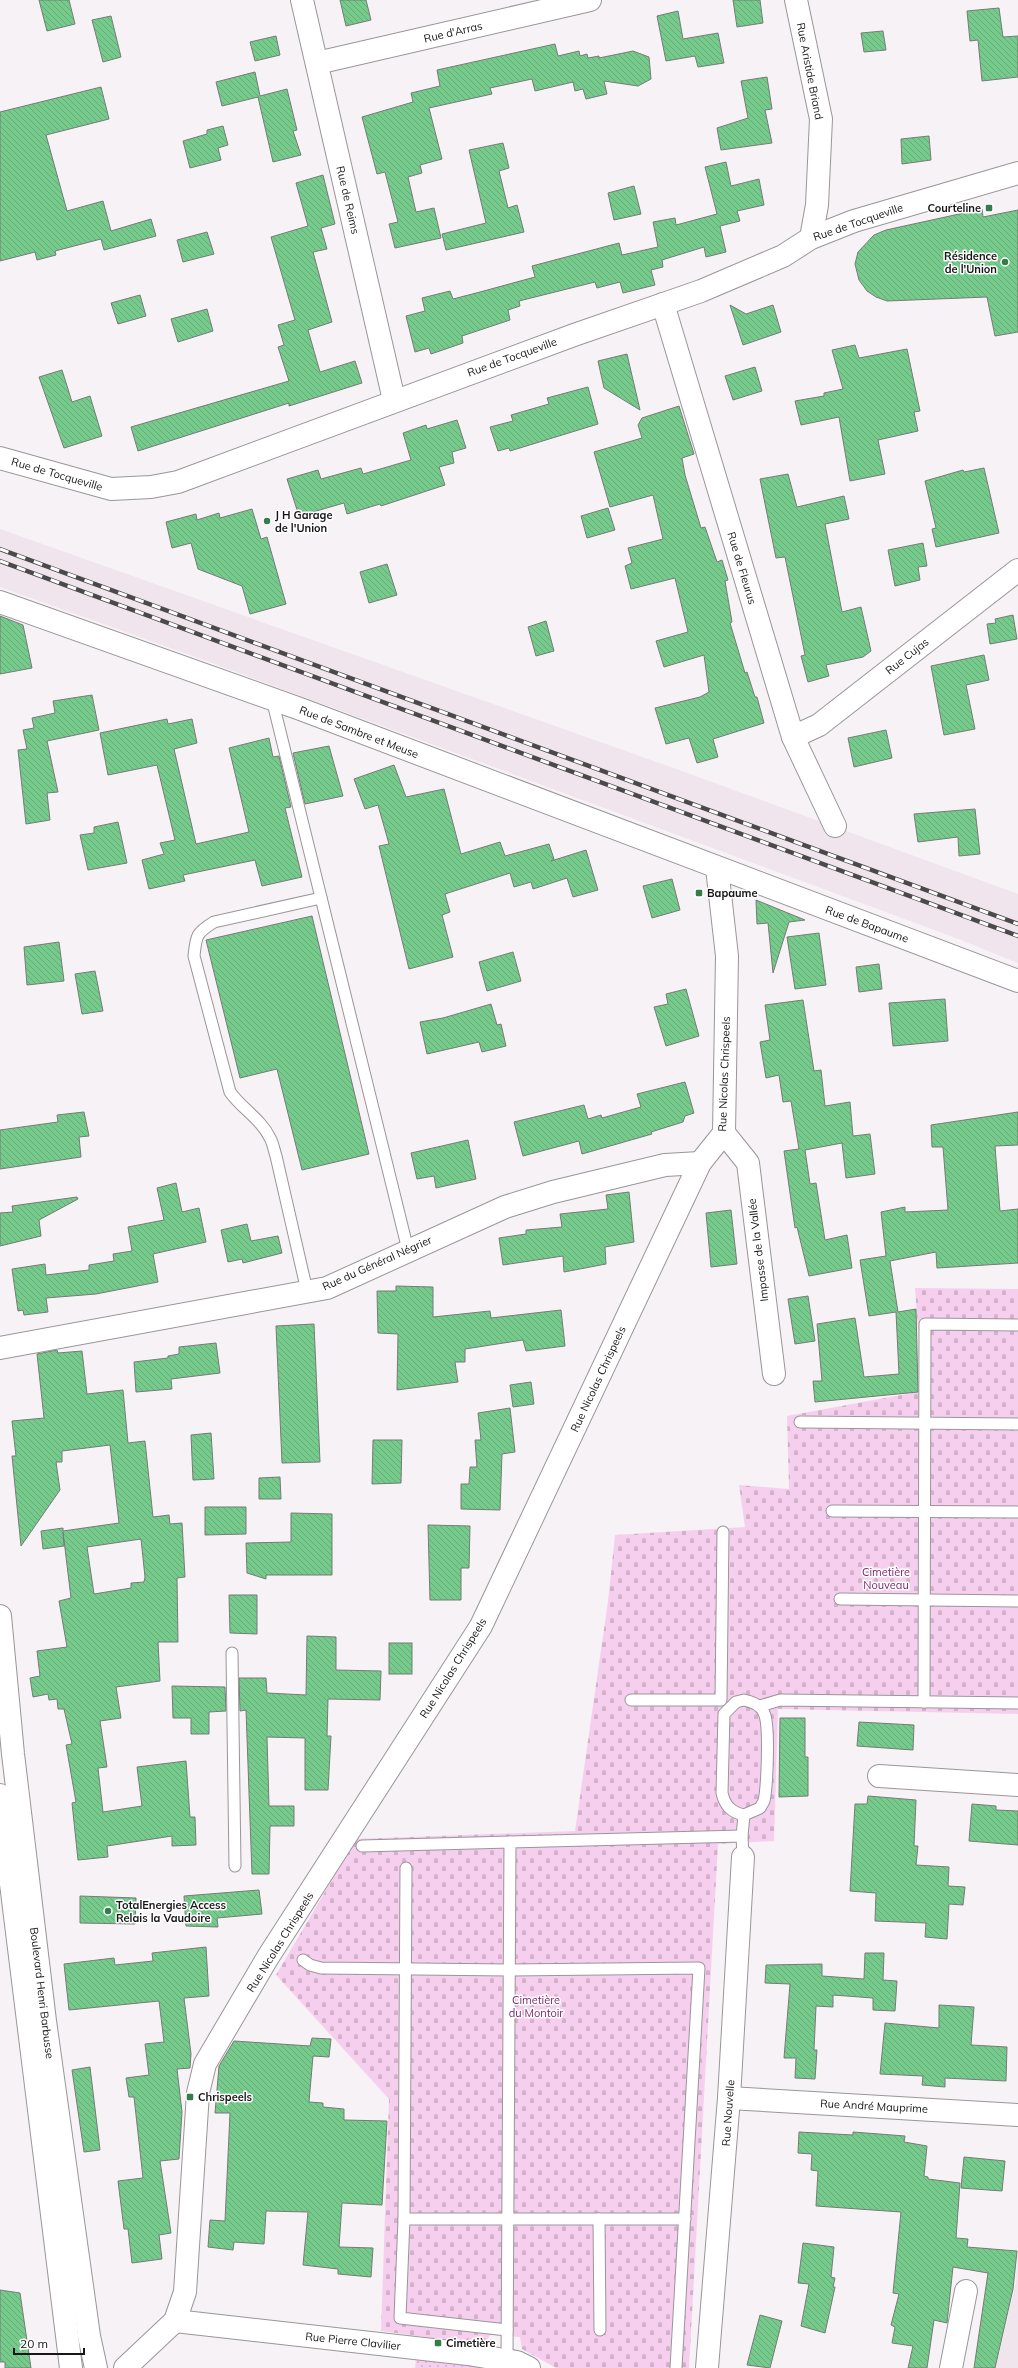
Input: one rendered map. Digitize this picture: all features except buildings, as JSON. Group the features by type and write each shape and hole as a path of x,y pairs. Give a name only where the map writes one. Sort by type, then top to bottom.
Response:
{"street":[{"name":"Rue de Reims","path":"302,0 394,400"},
{"name":"Rue d'Arras","path":"317,63 590,0"},
{"name":"Rue Aristide Briand","path":"796,0 821,120 817,206 811,238"},
{"name":"Rue de Tocqueville","path":"0,458 112,489 151,487 178,482 394,400 701,291 783,256 811,238 854,221 1018,173"},
{"name":"Rue de Fleurus","path":"663,304 792,737 835,826"},
{"name":"Rue Cujas","path":"792,737 819,725 1018,570"},
{"name":"Rue de Sambre et Meuse","path":"0,602 272,699 717,868"},
{"name":"Rue de Bapaume","path":"717,868 1018,981"},
{"name":"Rue Nicolas Chrispeels","path":"125,2368 174,2321 185,2292 198,2093 205,2064 268,1957 481,1626 700,1163 724,1133 727,956 717,868"},
{"name":"Impasse de la Vallée","path":"724,1133 748,1163 774,1374"},
{"name":"Rue du Général Négrier","path":"0,1348 327,1288 408,1250 506,1207 553,1192 665,1165 700,1163"},
{"name":"Boulevard Henri Barbusse","path":"0,1616 13,1754 43,2005 89,2336 96,2368"},
{"path":"879,1776 1018,1785"},
{"name":"Boulevard Henri Barbusse","path":"0,1795 71,2368"},
{"name":"Rue Nouvelle","path":"708,2368 729,2098 743,1857"},
{"name":"Rue André Mauprime","path":"729,2098 1018,2115"},
{"path":"951,2368 966,2291"},
{"name":"Rue Pierre Clavilier","path":"174,2321 517,2364"}],"lane":[{"path":"272,699 408,1250"},
{"path":"307,1291 276,1156 270,1138 256,1119 236,1102 230,1092 194,956 196,938 200,930 214,922 321,898"},
{"path":"924,1702 926,1324 1018,1325"},
{"path":"800,1422 1018,1424"},
{"path":"832,1511 1018,1512"},
{"path":"631,1700 725,1703 744,1700 760,1706 766,1721 766,1793 760,1808 744,1815 729,1808 724,1802 722,1793 723,1722 725,1703 723,1532"},
{"path":"840,1599 1018,1600"},
{"path":"232,1653 235,1866"},
{"path":"760,1706 780,1700 1018,1704"},
{"path":"743,1857 742,1836 744,1815"},
{"path":"362,1846 742,1836"},
{"path":"510,1842 507,2330 517,2364"},
{"path":"406,1868 404,2219 400,2318 507,2330"},
{"path":"303,1960 310,1965 321,1968 510,1970 699,1968 676,2368"},
{"path":"404,2219 684,2219"},
{"path":"599,2219 600,2330"}],"shaded area":[{"path":"0,529 679,770 1018,894 1018,963 956,938 204,660 0,587"},
{"path":"1018,2244 1018,2368 996,2368 1016,2282"}],"green space":[{"path":"915,1288 1018,1289 1018,1714 778,1709 774,1841 718,1844 689,2368 556,2368 522,2349 520,2337 490,2335 484,2345 381,2331 389,2099 276,1975 356,1839 575,1831 608,1601 615,1535 745,1527 739,1485 789,1489 787,1416 923,1391"},
{"path":"417,2348 516,2368 415,2368"}],"railway":[{"path":"0,549 1018,924"},
{"path":"0,561 1018,936"}],"place":[{"name":"Courteline","path":"989,208"},
{"name":"Résidence de l'Union","path":"1005,262"},
{"name":"J H Garage de l'Union","path":"267,521"},
{"name":"Bapaume","path":"699,893"},
{"name":"TotalEnergies Access Relais la Vaudoire","path":"108,1911"},
{"name":"Chrispeels","path":"190,2097"},
{"name":"Cimetière","path":"438,2343"}],"park label":[{"name":"Cimetière Nouveau","path":"886,1578"},
{"name":"Cimetière du Montoir","path":"536,2006"}]}
